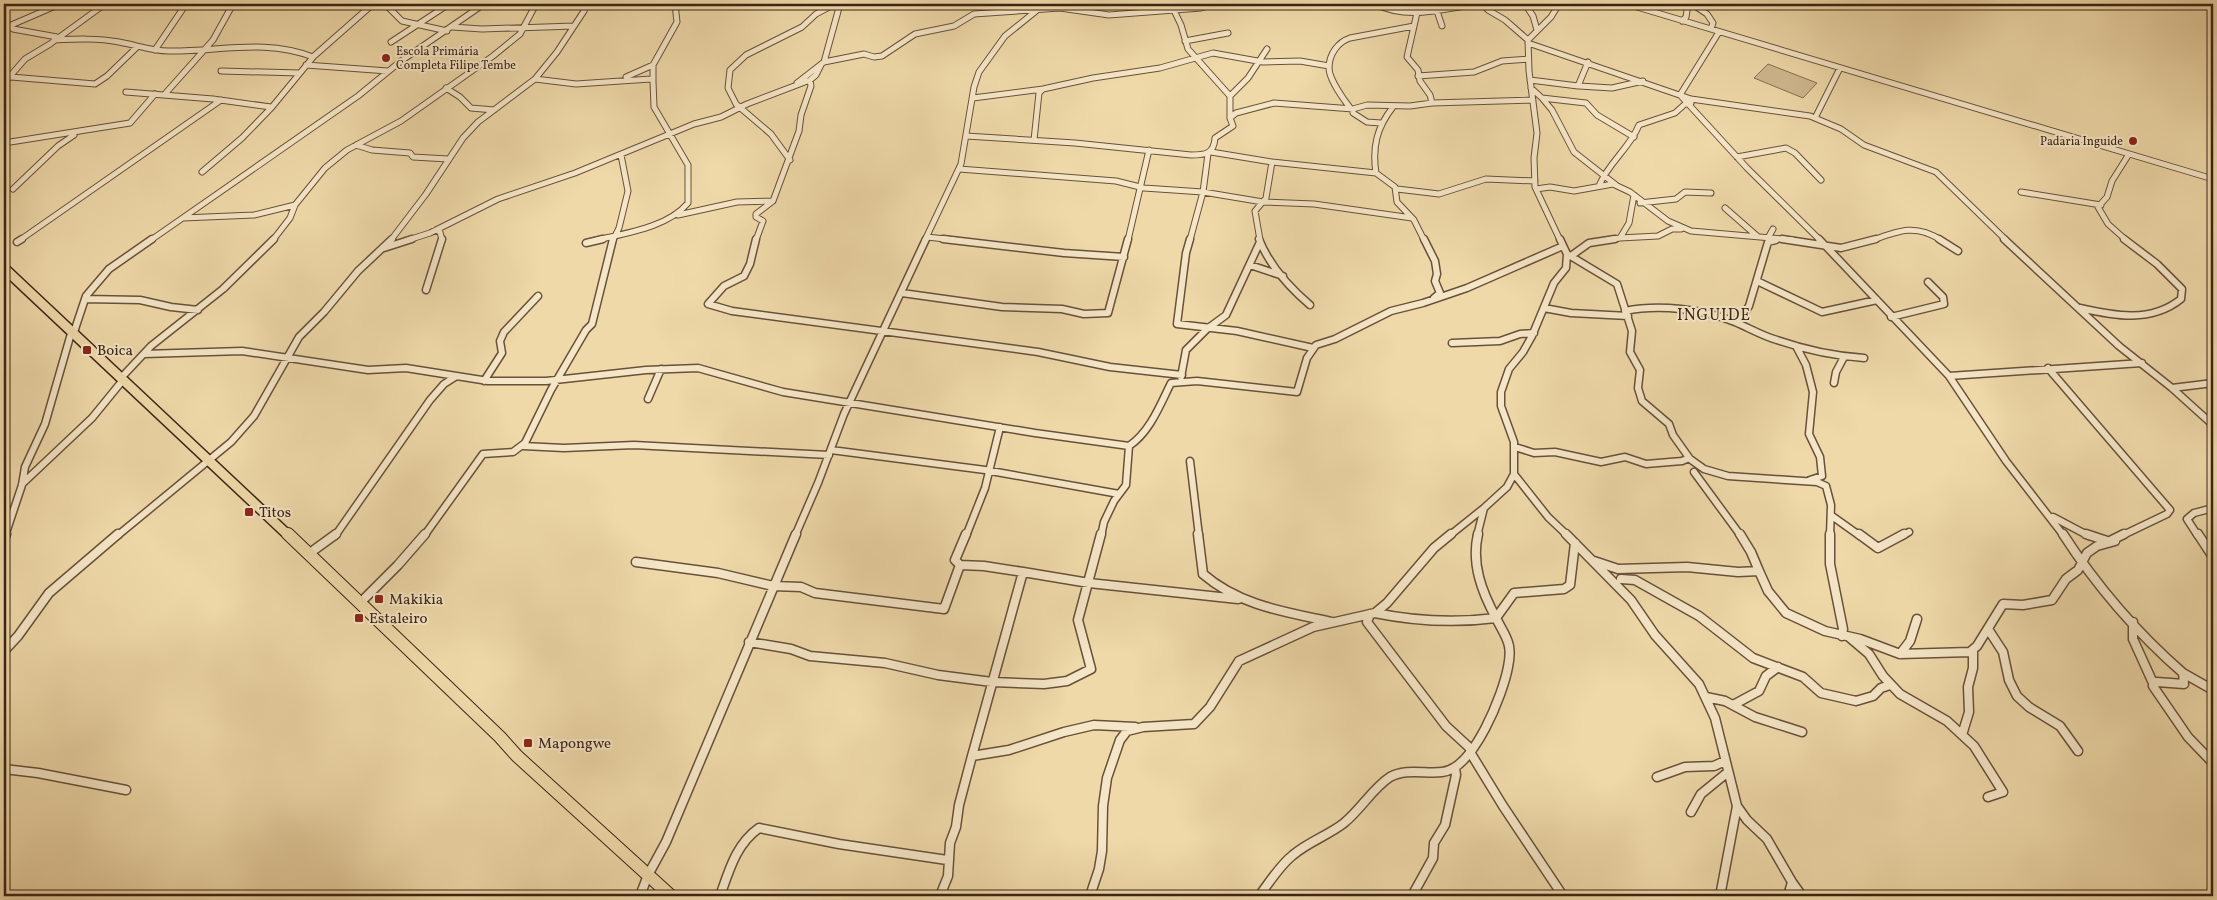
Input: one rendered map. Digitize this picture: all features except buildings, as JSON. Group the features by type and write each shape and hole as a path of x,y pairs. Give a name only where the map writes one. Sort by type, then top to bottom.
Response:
{"highway":[{"path":"4,268 260,507 500,737 517,756 671,896"}],"street":[{"path":"7,26 60,4"},
{"path":"4,83 26,59 105,4"},
{"path":"164,95 213,40 233,4"},
{"path":"202,172 242,138 271,108 312,56 373,4"},
{"path":"385,4 402,20 449,29 574,26"},
{"path":"391,42 449,4"},
{"path":"4,540 22,484 25,467 45,424 73,331 86,299 99,279 109,268 358,96 388,71 484,4"},
{"path":"22,484 92,418 122,379 156,341 223,289 282,230 296,205 326,168 356,145 401,121 514,40 524,27 536,4"},
{"path":"4,651 28,624 48,593 231,442 254,416 299,337 324,312 358,271 383,248 426,194 448,159 470,130 535,79 557,52 584,11 586,4"},
{"path":"676,4 677,22 653,65 654,107 688,165 688,203 676,216"},
{"path":"790,160 771,134 740,108 728,85 730,70 735,63 746,55 767,46 802,26 816,14 835,4"},
{"path":"383,248 436,230 498,199 621,155 672,135 694,124 721,116 810,80 816,75 822,64 840,4"},
{"path":"1170,4 1181,25 1188,49 1230,96 1230,118 1233,126 1215,138 1215,144 1209,153 1203,192 1186,253 1177,324 1243,332 1313,348"},
{"path":"795,85 822,64 855,55 882,56 915,34 954,26 974,14 1060,8 1109,15 1201,8 1214,4"},
{"path":"1375,4 1382,8 1419,9 1426,13 1453,6 1481,4 1505,20 1528,41 1704,102"},
{"path":"1525,4 1533,16 1537,30"},
{"path":"1559,4 1551,17 1528,41 1530,84 1537,133 1534,158 1536,185 1563,246 1569,255 1615,281 1632,332 1630,352 1640,370 1638,388 1644,404 1669,424 1673,435 1689,458 1704,469 1728,476 1804,481 1821,483 1826,486 1832,503 1829,545 1830,564 1843,630 1846,636 1869,654 1890,685 1911,702 1925,707 1947,721 1978,751 2002,789 2002,793 1988,798"},
{"path":"1627,4 2213,179"},
{"path":"1682,21 1686,17 1690,4 1711,19 1713,23 1710,29"},
{"path":"155,50 184,7"},
{"path":"1419,9 1407,57 1418,70 1418,76 1430,95 1432,103"},
{"path":"640,896 648,875 666,842 850,403 959,169 979,72 993,50 1005,36 1036,11"},
{"path":"1437,11 1442,26"},
{"path":"7,26 56,38 110,41 136,48 155,50 185,51 243,47 288,48 312,56"},
{"path":"1381,123 1361,120 1353,113 1340,94 1329,66 1335,47 1343,40 1413,29"},
{"path":"1680,95 1719,32"},
{"path":"1185,41 1228,34"},
{"path":"11,77 95,84 107,76 136,48"},
{"path":"1230,96 1248,78 1267,49"},
{"path":"973,98 1160,68 1213,53 1260,61 1300,61 1329,66"},
{"path":"1418,76 1474,72 1502,61 1528,59"},
{"path":"1579,86 1588,62"},
{"path":"306,65 388,71"},
{"path":"618,80 653,65"},
{"path":"1815,118 1840,68"},
{"path":"221,71 300,73"},
{"path":"535,79 576,84 649,78 653,81"},
{"path":"810,80 811,86 801,115 799,131 790,160 773,201 756,214 756,217 762,221 763,225 758,230 754,241 749,266 743,278 723,287 708,304 732,311 1038,352 1081,364 1109,369 1297,392 1307,358 1313,348 1391,311 1432,300 1477,284 1563,246"},
{"path":"1530,84 1610,88 1636,85 1643,81"},
{"path":"1530,84 1557,116 1571,148 1581,158 1617,186 1644,202 1666,221 1684,229 1706,234 1757,236 1809,242 1828,248 1851,248 1882,237 1914,229 1923,231 1958,251"},
{"path":"446,88 460,97 471,108 494,110"},
{"path":"1034,140 1039,93 1043,88"},
{"path":"126,92 221,100 264,105 271,108"},
{"path":"4,143 130,123 155,94"},
{"path":"1680,95 1737,157 1828,248 1949,376 2006,461 2049,514 2081,562 2152,646 2183,673 2213,690"},
{"path":"1542,98 1586,103 1597,115 1634,137"},
{"path":"17,242 221,100"},
{"path":"1230,118 1236,113 1274,103 1352,109 1367,105 1393,107 1428,105 1432,103 1533,100"},
{"path":"264,105 276,101"},
{"path":"1623,130 1675,113 1687,104 1722,102 1815,118 1841,129 1864,145 1937,173 2019,253 2092,320 2213,425"},
{"path":"1376,173 1374,164 1377,130 1393,107"},
{"path":"1599,186 1602,174 1634,137 1638,125"},
{"path":"13,189 61,143 78,132"},
{"path":"966,136 1209,153 1376,173 1389,181 1397,190 1397,202 1412,218 1435,261 1437,274 1435,281 1440,293 1432,300"},
{"path":"356,145 372,150 410,153 413,157 448,159"},
{"path":"1737,157 1786,148 1795,153 1821,180"},
{"path":"902,293 1002,307 1062,309 1084,314 1108,313 1124,257 1149,150"},
{"path":"2079,308 2131,317 2173,307 2181,298 2182,289 2157,264 2129,243 2104,218 2099,210 2100,205 2107,197 2112,181 2120,172 2129,154"},
{"path":"366,598 409,555 483,454 508,453 517,450 523,446 537,422 540,411 557,380 586,330 592,324 614,236 619,228 628,191 621,155"},
{"path":"1272,162 1263,202 1255,211 1260,242 1283,276 1310,305"},
{"path":"959,169 1116,182 1140,187 1203,192 1263,202 1314,204 1412,218"},
{"path":"1397,190 1440,194 1486,179 1550,187 1566,191 1579,191 1599,186 1617,186"},
{"path":"1632,204 1676,199 1685,192 1711,192"},
{"path":"2021,192 2100,205"},
{"path":"1620,238 1629,223 1634,195"},
{"path":"586,243 676,216 736,202 773,201"},
{"path":"183,218 255,214 279,211 296,205"},
{"path":"1725,208 1767,246"},
{"path":"1569,255 1589,243 1620,238 1658,236 1672,229 1684,229"},
{"path":"1768,238 1773,229"},
{"path":"426,290 442,241 440,232 436,230"},
{"path":"927,237 1073,254 1124,257"},
{"path":"1738,323 1749,306 1767,246 1772,241 1783,240"},
{"path":"1182,379 1186,350 1206,329 1226,315 1260,242"},
{"path":"972,756 1009,750 1064,732 1094,725 1143,727 1194,724 1210,708 1239,661 1307,629 1373,613 1387,604 1434,548 1507,487 1514,474 1515,447 1501,406 1501,392 1509,369 1523,352 1534,333 1554,283 1568,264 1569,255"},
{"path":"1250,265 1283,276"},
{"path":"1757,280 1822,312 1877,300"},
{"path":"1892,317 1944,304 1943,297 1928,282"},
{"path":"484,381 502,353 500,341 504,332 538,296"},
{"path":"86,299 140,300 171,307 198,310"},
{"path":"1544,308 1571,313 1626,314 1637,307 1649,307 1700,314 1738,323 1747,329 1796,346 1844,357 1864,358"},
{"path":"2092,320 2104,313"},
{"path":"1452,343 1500,341 1520,334 1534,333"},
{"path":"1796,346 1806,365 1813,392 1809,434 1820,457 1822,476 1804,481"},
{"path":"144,354 242,351 368,370 406,368 484,381 557,380 661,369 698,368 783,392 1129,446 1136,443 1171,382 1182,379"},
{"path":"1834,383 1836,372 1844,357"},
{"path":"1949,376 2142,363"},
{"path":"2048,368 2170,510 2166,514 2110,541"},
{"path":"648,399 661,369"},
{"path":"314,550 337,534 430,400 446,380 457,376"},
{"path":"2172,388 2213,384"},
{"path":"1000,427 989,470 964,541 957,552 955,560 960,565 984,566 1089,583 1238,599 1335,622"},
{"path":"523,446 564,448 634,445 830,452 989,470 1119,494"},
{"path":"749,642 791,648 810,656 885,663 945,676 992,682 1044,684 1067,681 1091,670 1078,620 1089,583 1088,576 1097,553 1104,522 1126,485 1129,446"},
{"path":"1515,447 1534,453 1555,452 1601,462 1625,457 1646,464 1682,461 1689,458"},
{"path":"1190,461 1203,574 1212,584 1238,599"},
{"path":"25,467 40,466"},
{"path":"1694,472 1748,543 1768,591 1783,611 1819,628 1900,654 1973,651"},
{"path":"1514,474 1548,517 1594,560 1644,617 1655,635 1694,676 1715,718 1737,806 1747,820 1767,839 1802,896"},
{"path":"1507,487 1526,491"},
{"path":"1259,896 1292,854 1344,824 1394,775 1401,772 1444,772 1455,768 1471,751 1486,728 1511,658 1511,650 1508,637 1496,618 1479,580 1474,556 1484,508"},
{"path":"2213,508 2194,513 2187,519 2213,557"},
{"path":"1962,735 1969,712 1968,687 1973,668 1973,651 2003,604 2023,605 2054,598 2066,579 2078,570 2087,553 2097,546 2115,541 2091,537 2049,514"},
{"path":"1832,516 1878,548 1909,532"},
{"path":"1373,613 1419,620 1454,619 1467,622 1496,618 1504,610 1514,593 1564,589 1570,585 1573,577 1572,556 1574,543"},
{"path":"1594,560 1615,568 1627,569 1664,570 1687,567 1738,572 1759,571"},
{"path":"636,562 667,568 718,573 773,586 800,587 815,593 944,609 960,565"},
{"path":"1626,595 1621,579 1627,569"},
{"path":"940,896 948,876 947,860 950,843 956,827 959,804 1022,572"},
{"path":"1621,579 1635,580 1699,616 1753,658 1809,680 1824,694 1851,702 1870,697 1881,688 1890,685"},
{"path":"1373,613 1367,622 1384,648 1420,690 1443,725 1471,751 1502,806 1563,896"},
{"path":"1900,654 1910,641 1917,619"},
{"path":"2133,622 2133,639 2146,671 2188,737 2213,764"},
{"path":"1988,629 2003,652 2009,680 2017,696 2029,707 2060,726 2078,751"},
{"path":"1733,705 1759,690 1766,676 1778,667"},
{"path":"2183,673 2184,684"},
{"path":"2153,682 2202,684"},
{"path":"1706,697 1733,705 1760,718 1802,732"},
{"path":"1090,896 1099,869 1102,851 1102,806 1107,778 1124,734 1127,731 1143,727"},
{"path":"1657,777 1685,767 1714,766 1725,761"},
{"path":"1412,896 1418,883 1427,872 1433,858 1434,843 1445,825 1456,775 1455,768"},
{"path":"4,769 38,773 126,790"},
{"path":"1691,812 1701,794 1728,772"},
{"path":"1718,896 1737,806"},
{"path":"720,896 748,835 759,828 839,844 947,860"},
{"path":"1788,896 1792,882"}],"shaded area":[{"path":"1768,64 1817,83 1803,98 1754,78"}],"place":[{"name":"Escola Primária Completa Filipe Tembe","path":"386,58"},
{"name":"Padaria Inguide","path":"2133,141"},
{"name":"Boica","path":"87,350"},
{"name":"Titos","path":"249,512"},
{"name":"Makikia","path":"379,599"},
{"name":"Estaleiro","path":"359,618"},
{"name":"Mapongwe","path":"528,743"}],"district":[{"name":"INGUIDE","path":"1714,314"}]}
